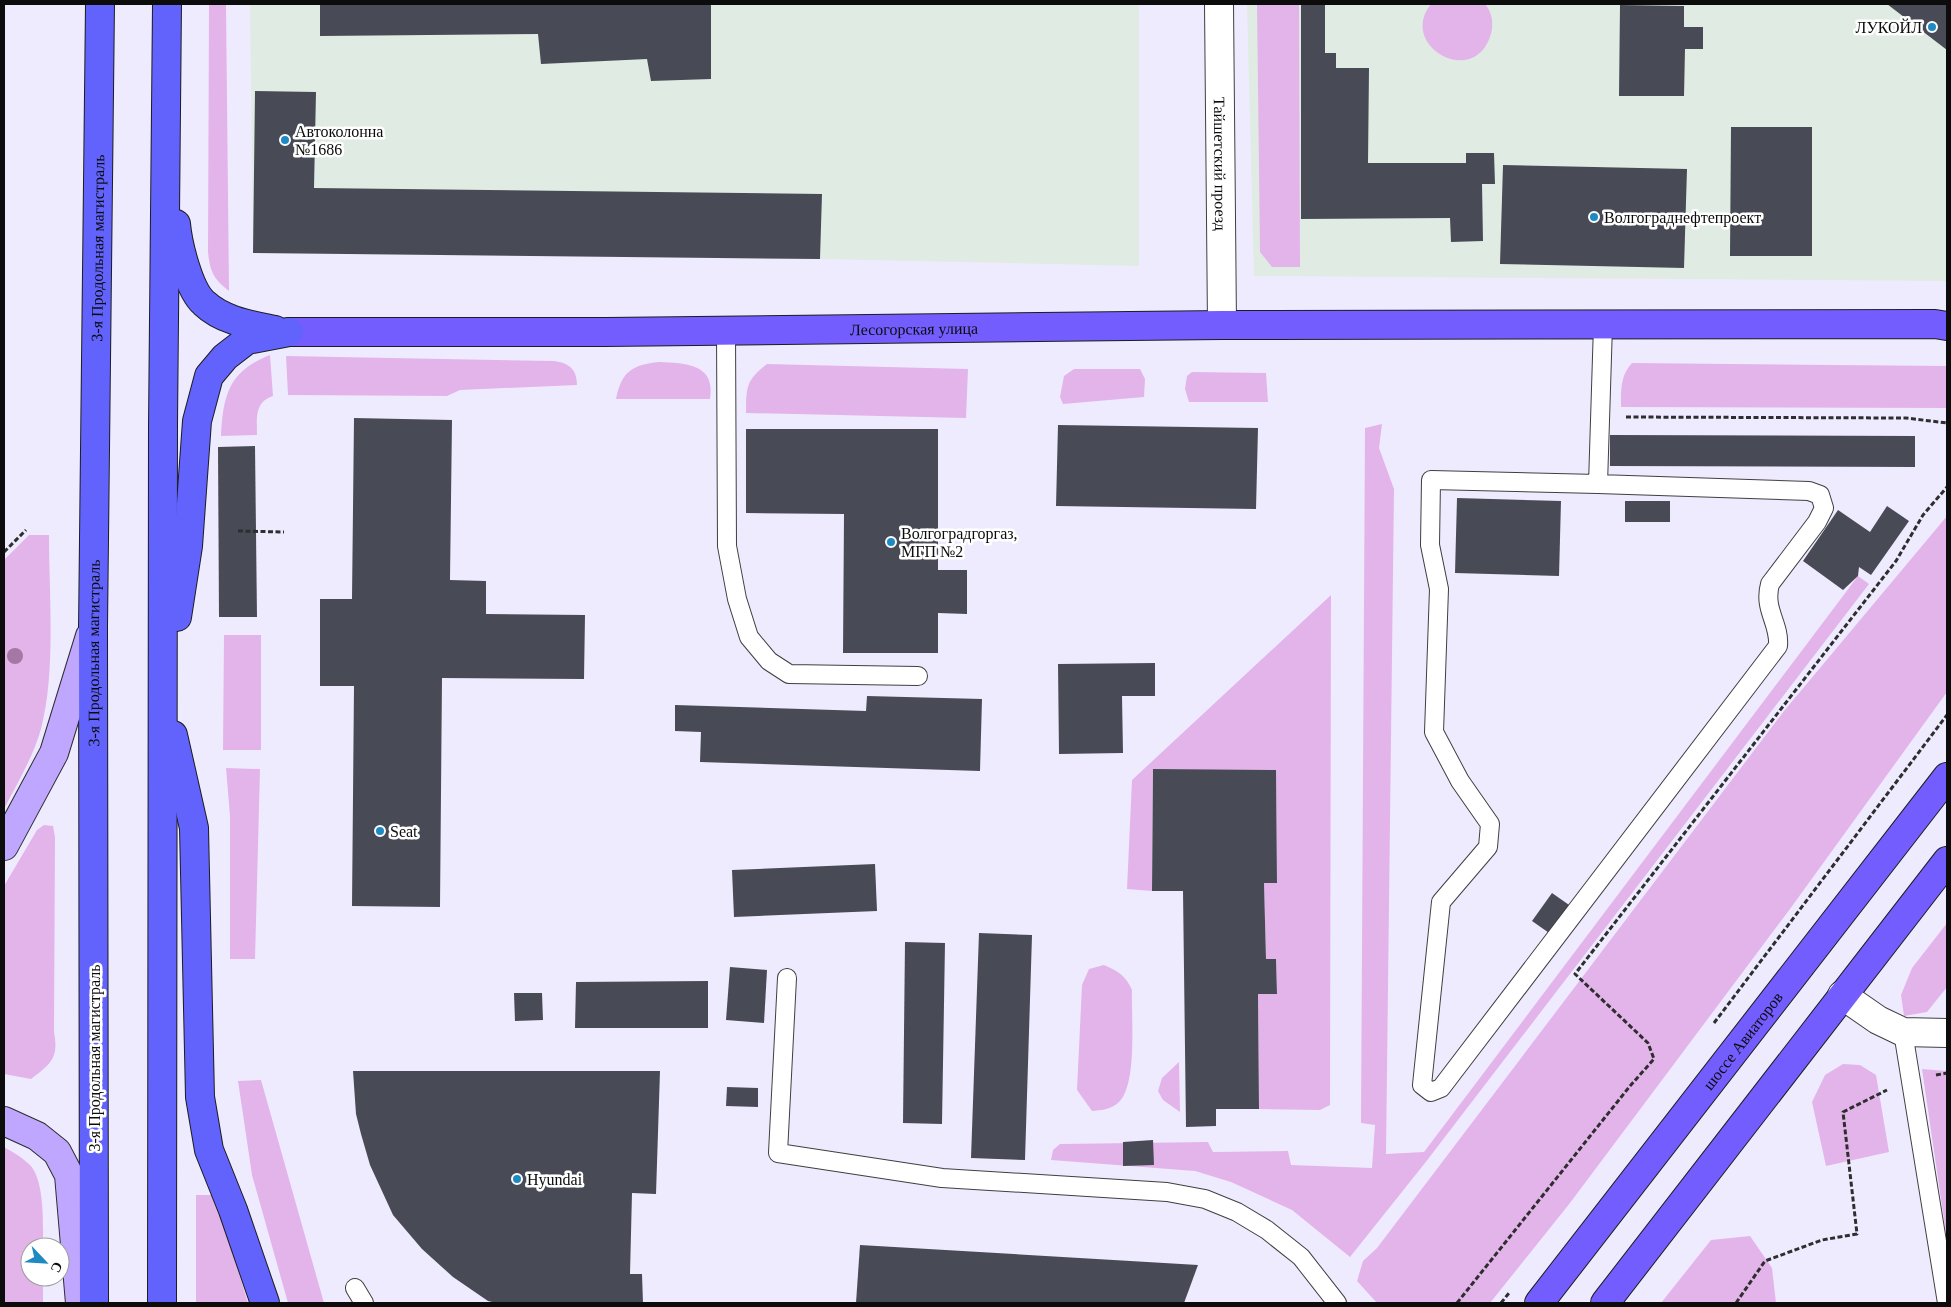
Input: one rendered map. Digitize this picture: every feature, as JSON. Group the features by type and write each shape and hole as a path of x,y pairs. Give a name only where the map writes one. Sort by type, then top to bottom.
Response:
{"highway":[{"name":"3-я Продольная магистраль","path":"94,1303 93,628 100,4"},
{"path":"162,1303 167,4"},
{"path":"166,144 177,237 188,275 203,303 227,318 249,325 289,332"},
{"path":"265,1303 233,1210 209,1150 200,1097 194,828 163,694 188,546 198,421 209,376 225,358 246,340 289,332"}],"main road":[{"name":"Лесогорская улица","path":"289,332 606,332 1222,325 1935,324 1947,326"},
{"path":"4,846 54,753 93,628"},
{"name":"шоссе Авиаторов","path":"1539,1303 1947,777"},
{"path":"1605,1303 1947,861"},
{"path":"4,1121 37,1136 57,1152 69,1175 80,1303"}],"street":[{"name":"Тайшетский проезд","path":"1219,4 1222,325"},
{"path":"1842,996 1878,1020 1903,1032 1947,1033"}],"lane":[{"path":"1598,484 1603,325"},
{"path":"726,330 727,546 737,599 749,637 769,661 789,674 918,676"},
{"path":"1431,480 1598,484 1809,491 1820,496 1824,508 1817,522 1770,584 1766,597 1769,612 1778,635 1778,646 1441,1088 1431,1092 1422,1085 1441,902 1488,846 1490,824 1460,781 1434,732 1439,588 1430,545 1431,480"},
{"path":"787,978 778,1153 942,1178 1167,1192 1204,1200 1237,1212 1267,1230 1300,1257 1337,1303"},
{"path":"1903,1032 1947,1303"}],"path":[{"path":"1600,416 1906,418 1947,423"},
{"path":"1457,1303 1630,1086 1654,1059 1648,1043 1575,974 1896,561 1923,516 1947,487"},
{"path":"4,552 26,530"},
{"path":"238,531 284,532"},
{"path":"1712,1025 1947,715"},
{"path":"1736,1303 1765,1261 1822,1240 1857,1234 1843,1112 1910,1079 1947,1073"},
{"path":"1501,1303 1513,1287"}],"shaded area":[{"path":"209,4 226,4 229,291 219,283 213,274 208,252"},
{"path":"250,4 1139,4 1139,266 820,259 253,253"},
{"path":"1247,4 1947,4 1947,281 1254,276"},
{"path":"1257,4 1299,4 1300,267 1272,267 1260,252"},
{"path":"1431,4 1485,4 1491,15 1492,28 1490,37 1481,52 1469,59 1455,60 1441,55 1430,46 1424,34 1423,19"},
{"path":"270,355 273,396 262,402 257,417 257,435 221,436 224,408 231,386 245,369 256,361"},
{"path":"286,356 554,361 568,365 574,371 577,385 460,390 447,396 288,395"},
{"path":"659,362 689,365 704,372 711,387 710,399 616,399 621,382 630,371 642,365"},
{"path":"1632,363 1947,366 1947,408 1621,407 1623,378"},
{"path":"767,364 968,369 966,418 746,413 746,397 751,380"},
{"path":"1074,369 1140,369 1145,379 1144,397 1063,404 1060,397 1064,376"},
{"path":"1192,372 1266,373 1268,402 1189,402 1185,389 1187,376"},
{"path":"1382,424 1379,448 1394,489 1386,1154 1424,1152 1858,576 1869,584 1425,1163 1350,1257 1292,1210 1231,1182 1195,1171 1051,1160 1053,1150 1060,1144 1208,1142 1213,1152 1288,1151 1291,1165 1372,1168 1375,1125 1361,1123 1365,428"},
{"path":"1947,516 1947,692 1790,909 1570,1203 1490,1303 1377,1303 1357,1281 1363,1261 1377,1248 1784,711"},
{"path":"29,535 49,535 51,633 49,683 46,707 38,739 4,809 4,560"},
{"path":"1331,595 1330,1105 1320,1110 1259,1109 1258,994 1277,994 1276,959 1266,959 1264,883 1277,882 1276,771 1153,770 1152,891 1127,889 1132,780"},
{"path":"224,635 261,635 261,750 223,750"},
{"path":"226,768 260,769 255,959 230,959 230,816"},
{"path":"44,825 53,826 55,837 55,1048 52,1060 31,1079 4,1074 4,886 37,830"},
{"path":"1947,923 1947,987 1927,1012 1904,1016 1901,995 1912,968"},
{"path":"1104,965 1121,974 1132,990 1131,1067 1124,1094 1118,1103 1109,1108 1092,1111 1077,1090 1082,985 1089,969"},
{"path":"1179,1062 1180,1112 1163,1100 1158,1091 1162,1078"},
{"path":"1843,1064 1860,1065 1876,1075 1889,1152 1826,1166 1812,1102 1825,1075"},
{"path":"1922,1069 1947,1071 1947,1240"},
{"path":"261,1080 324,1303 288,1303 252,1175 238,1081"},
{"path":"4,1147 30,1165 35,1172 41,1192 43,1237 20,1237 20,1287 43,1287 43,1303 4,1303"},
{"path":"196,1195 215,1195 248,1303 196,1303"},
{"path":"1750,1236 1772,1268 1776,1303 1661,1303 1711,1240"}],"building":[{"path":"320,4 711,4 711,79 651,81 647,59 541,64 538,34 320,36"},
{"path":"1301,4 1325,4 1325,53 1336,53 1336,68 1369,68 1368,163 1466,163 1466,153 1494,153 1495,184 1482,184 1483,241 1451,242 1450,218 1301,219"},
{"name":"ЛУКОЙЛ","path":"1887,4 1947,4 1947,50"},
{"path":"1620,5 1684,6 1684,27 1703,27 1703,49 1685,49 1684,96 1619,96"},
{"name":"Автоколонна №1686","path":"255,91 316,92 314,188 822,194 820,259 253,253"},
{"path":"1731,127 1812,127 1812,256 1730,256"},
{"name":"Волгограднефтепроект","path":"1503,165 1687,169 1684,268 1500,264"},
{"path":"354,418 452,420 450,580 486,581 486,614 585,615 584,679 442,678 440,907 352,906 354,686 320,686 320,599 352,599"},
{"path":"1058,425 1258,428 1256,509 1056,506"},
{"name":"Волгоградгоргаз, МГП №2","path":"746,429 938,429 938,570 967,570 967,614 938,613 938,653 843,653 844,514 746,513"},
{"path":"1610,435 1915,436 1915,467 1610,466"},
{"path":"255,446 257,617 219,617 218,447"},
{"path":"1457,498 1561,501 1559,576 1455,573"},
{"path":"1625,501 1670,501 1670,522 1625,522"},
{"path":"1887,506 1909,521 1871,575 1859,567 1858,576 1843,590 1803,561 1838,510 1870,532"},
{"path":"1155,663 1155,696 1122,696 1123,753 1059,754 1058,664"},
{"path":"867,696 982,699 980,771 700,762 701,732 675,731 675,705 866,711"},
{"path":"1153,769 1276,770 1277,883 1264,883 1266,959 1276,959 1277,994 1258,994 1259,1109 1216,1109 1216,1126 1186,1127 1183,891 1152,891"},
{"path":"875,864 877,911 734,917 732,870"},
{"path":"1552,893 1572,907 1552,935 1532,921"},
{"path":"979,933 1032,935 1025,1160 971,1158"},
{"path":"905,942 945,943 942,1124 903,1123"},
{"path":"730,967 767,970 764,1023 726,1020"},
{"path":"708,981 708,1028 575,1028 576,982"},
{"path":"514,993 542,993 543,1020 515,1021"},
{"name":"Hyundai","path":"353,1071 660,1071 656,1194 632,1193 630,1274 642,1274 643,1303 496,1303 488,1301 453,1277 422,1249 393,1215 370,1165 361,1134 356,1114"},
{"path":"727,1087 758,1088 758,1107 726,1106"},
{"path":"1153,1140 1154,1165 1123,1166 1123,1142"},
{"path":"860,1245 1198,1265 1184,1303 856,1303"}],"place":[{"name":"ЛУКОЙЛ","path":"1932,27"},
{"name":"Автоколонна №1686","path":"285,140"},
{"name":"Волгограднефтепроект","path":"1594,217"},
{"name":"Волгоградгоргаз, МГП №2","path":"891,542"},
{"name":"Seat","path":"380,831"},
{"name":"Hyundai","path":"517,1179"}]}
